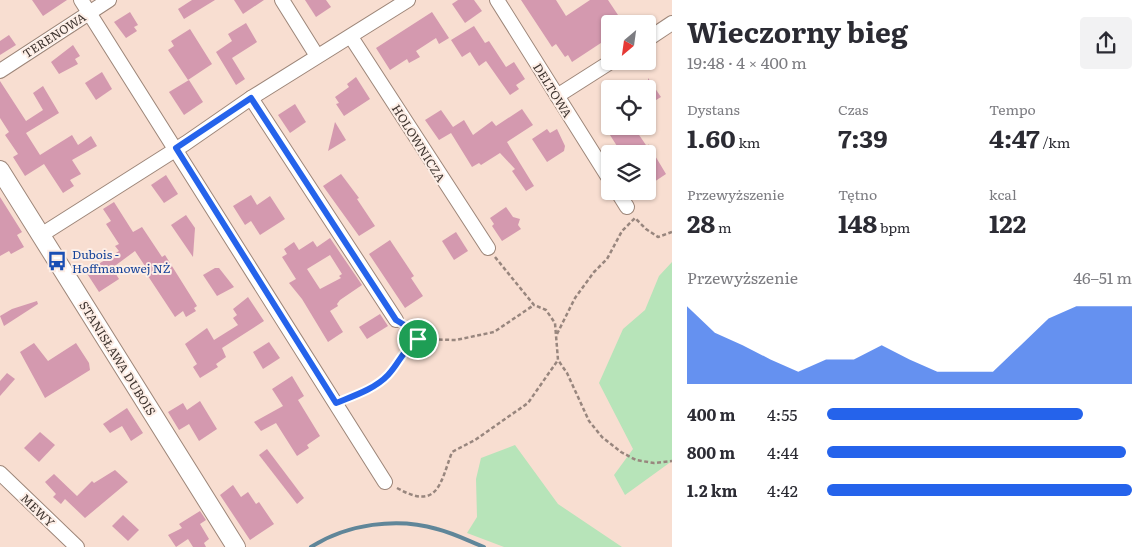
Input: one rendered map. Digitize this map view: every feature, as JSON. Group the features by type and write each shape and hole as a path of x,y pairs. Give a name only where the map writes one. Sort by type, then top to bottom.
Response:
{"street":[{"path":"81,0 385,482"},
{"name":"TERENOWA","path":"0,71 108,0"},
{"path":"282,0 318,56"},
{"path":"41,235 251,98 408,0"},
{"name":"DELTOWA","path":"497,0 601,166"},
{"path":"656,33 672,23"},
{"name":"HOLOWNICZA","path":"351,36 488,248"},
{"path":"557,96 601,68"},
{"path":"251,98 396,320"},
{"name":"STANISŁAWA DUBOIS","path":"0,170 236,547"},
{"path":"623,200 627,207"},
{"name":"MEWY","path":"0,474 77,547"}],"path":[{"path":"556,336 575,298 594,272 607,259 622,231 635,218 646,229 658,236 672,232"},
{"path":"488,248 534,305 546,310 555,322 558,360 567,373 589,421 602,437 621,452 636,460 654,463 672,461"},
{"path":"336,403 374,386 388,376 406,348 418,339 456,340 494,332 534,305"},
{"path":"396,320 411,329 418,339"},
{"path":"385,482 406,494 427,497 436,492 452,452 475,440 528,403 558,360"}],"green space":[{"path":"672,262 672,461 625,495 614,475 633,449 599,383 623,329 645,310 659,276"},
{"path":"515,445 558,504 622,547 504,547 467,533 477,517 476,479 481,458"}],"building":[{"path":"32,0 67,0 43,16"},
{"path":"192,0 215,0 184,19 178,9"},
{"path":"234,0 264,0 243,14"},
{"path":"305,0 326,0 331,7 316,17"},
{"path":"458,0 474,0 482,11 465,23 452,4"},
{"path":"521,0 556,0 566,16 590,0 608,0 618,15 601,15 601,43 572,62 568,55 565,57 556,44 552,47"},
{"path":"130,12 138,25 134,27 137,31 126,38 114,22"},
{"path":"432,12 449,38 439,44 436,38 416,51 420,57 409,63 407,59 390,70 376,48"},
{"path":"246,23 257,42 232,58 245,79 236,85 216,52 232,41 228,34"},
{"path":"474,26 485,43 489,41 506,67 514,62 525,79 516,85 519,89 510,95 486,61 479,66 470,52 462,57 451,40"},
{"path":"190,29 212,64 188,80 168,50 174,46 171,41"},
{"path":"9,35 16,45 0,55 0,41"},
{"path":"73,45 80,56 75,59 78,64 59,74 51,62"},
{"path":"102,72 112,89 96,100 85,83"},
{"path":"356,77 370,99 344,116 336,104 339,103 335,97 349,87 347,84"},
{"path":"189,80 203,102 184,115 169,92"},
{"path":"0,81 26,121 43,110 33,93 43,86 59,113 26,133 40,155 72,135 78,145 91,136 97,146 72,160 81,174 70,180 74,186 63,193 44,164 25,176 13,157 18,154 5,135 9,132 0,118"},
{"path":"656,90 661,97 656,100"},
{"path":"295,104 306,122 290,133 278,115"},
{"path":"522,109 533,125 507,142 534,186 526,191 512,171 515,169 500,153 481,165 479,163 472,167 451,133 439,140 425,120 441,110 453,127 464,120 473,135 492,121 496,126"},
{"path":"335,122 346,140 328,151"},
{"path":"547,129 550,133 557,129 565,146 564,151 547,162 532,139"},
{"path":"610,135 639,135 646,145 616,145"},
{"path":"656,157 666,174 656,181"},
{"path":"341,174 359,198 357,199 375,226 359,236 323,186"},
{"path":"166,175 178,194 164,203 151,185"},
{"path":"251,195 257,205 270,196 285,219 260,235 251,221 245,225 233,206"},
{"path":"0,197 22,232 17,235 24,247 11,254 9,251 0,256"},
{"path":"114,202 133,232 142,227 162,257 165,255 197,306 194,308 196,311 186,317 183,311 175,317 144,270 147,269 135,251 112,268 119,279 99,292 86,272 119,251 115,246 119,244 106,224 111,221 103,209"},
{"path":"506,207 513,217 520,219 518,225 521,229 502,241 492,226 494,224 490,218"},
{"path":"186,215 195,228 193,257 171,225"},
{"path":"456,232 468,251 454,260 442,241"},
{"path":"330,238 362,285 340,300 337,304 338,306 330,311 343,332 328,342 302,299 289,283 296,279 282,257 287,254 284,249 294,242 299,250 313,241 317,247","holes":["330,255 342,274 339,276 341,278 320,289 307,269"]},
{"path":"390,240 414,276 411,278 423,296 405,308 369,254"},
{"path":"215,268 219,268 234,287 217,296 203,275"},
{"path":"248,297 264,321 222,348 226,357 216,364 218,367 200,378 193,367 197,364 185,344 207,328 214,340 238,325 233,318 237,315 233,309"},
{"path":"37,301 38,304 4,326 0,316 12,309"},
{"path":"380,314 388,326 367,339 359,327"},
{"path":"269,342 280,358 263,369 253,352"},
{"path":"34,343 48,361 76,343 89,363 90,370 45,398 20,352"},
{"path":"7,373 15,379 0,396 0,381"},
{"path":"292,376 304,396 298,400 320,436 307,445 309,448 297,456 276,423 261,431 254,422 283,406 272,389"},
{"path":"200,401 217,429 199,441 189,424 179,430 168,412 183,403 187,410"},
{"path":"127,408 143,433 131,441 122,426 110,433 103,424"},
{"path":"40,432 55,445 39,462 24,448"},
{"path":"267,449 304,498 297,504 259,455"},
{"path":"115,470 128,482 85,518 65,499 61,504 53,497 56,494 45,482 54,474 77,496 92,481 94,483"},
{"path":"233,485 241,497 248,492 256,504 259,502 274,524 250,540 220,495"},
{"path":"200,511 206,520 200,524 209,539 204,543 206,547 193,547 188,539 176,547 168,535 182,528 179,524"},
{"path":"123,515 139,530 128,541 112,526"}],"waterway":[{"path":"311,547 325,539 356,528 389,523 422,525 455,535 484,547"}],"place":[{"name":"Dubois - Hoffmanowej NŻ","path":"57,261"}],"route":[{"path":"251,98 396,320 411,329 418,339 406,348 388,376 374,386 336,403 176,148 251,98"}]}
